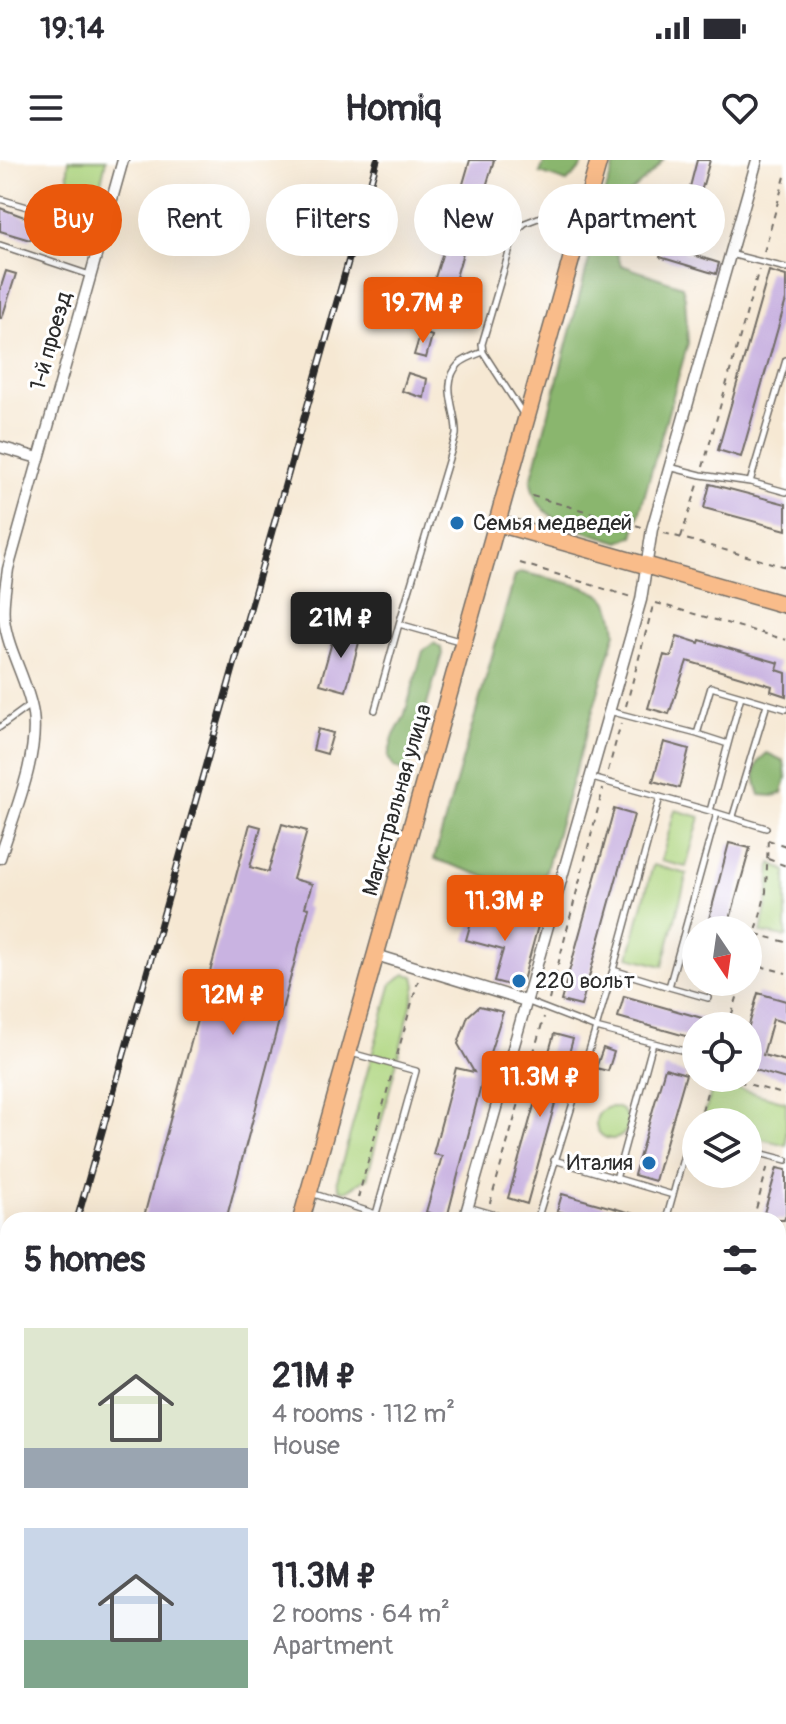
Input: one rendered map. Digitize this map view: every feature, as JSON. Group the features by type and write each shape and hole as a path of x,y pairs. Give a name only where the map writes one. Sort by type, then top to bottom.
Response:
{"main road":[{"name":"Магистральная улица","path":"592,184 599,160"},
{"name":"Магистральная улица","path":"303,1212 572,256"},
{"path":"497,523 786,605"}],"street":[{"name":"1-й проезд","path":"116,184 123,160"},
{"path":"466,1212 641,600 649,540 757,160"},
{"name":"1-й проезд","path":"0,858 31,755 34,726 31,705 7,637 3,604 12,551 95,256"},
{"path":"0,447 38,458"},
{"path":"376,955 526,1001"}],"lane":[{"path":"0,199 24,206"},
{"path":"526,419 483,352 482,344 515,232 525,223 538,218"},
{"path":"0,245 90,275"},
{"path":"729,253 786,268"},
{"path":"375,710 456,435 449,391 456,367 483,352"},
{"path":"750,482 786,360"},
{"path":"669,467 786,492"},
{"path":"399,624 464,642"},
{"path":"697,734 711,687 786,709"},
{"path":"669,987 741,696"},
{"path":"733,816 767,704"},
{"path":"0,727 31,705"},
{"path":"609,711 728,744"},
{"path":"590,777 766,828"},
{"path":"539,1212 613,970 660,797"},
{"path":"613,970 708,998"},
{"path":"526,1001 596,1028 682,1050"},
{"path":"616,1179 653,1043"},
{"path":"350,1053 416,1071 377,1212"},
{"path":"762,1154 786,1160"},
{"path":"554,1160 673,1195"},
{"path":"668,1212 682,1162"},
{"path":"309,1193 364,1212"},
{"path":"468,1207 485,1212"}],"path":[{"path":"681,537 786,173"},
{"path":"520,563 786,640"},
{"path":"488,1212 546,1010 654,602"},
{"path":"760,916 766,892 766,828"},
{"path":"768,840 786,846"},
{"path":"768,859 786,866"},
{"path":"762,936 786,942"},
{"path":"762,967 786,973"},
{"path":"355,1208 421,968"},
{"path":"762,1088 786,1095"},
{"path":"755,1212 770,1156"}],"green space":[{"path":"69,160 106,160 101,184 69,184"},
{"path":"545,160 584,160 581,168 567,182 540,173"},
{"path":"616,160 663,160 640,184 608,184"},
{"path":"590,256 618,256 621,265 682,286 688,343 633,536 619,542 564,523 542,507 531,481"},
{"path":"521,572 580,586 601,595 611,608 616,632 541,887 531,892 434,859 515,576"},
{"path":"434,643 441,648 442,654 409,766 404,771 394,768 388,757 393,737 404,717 423,651"},
{"path":"767,753 784,761 786,778 782,793 774,796 760,795 755,777 758,763"},
{"path":"675,810 700,817 686,867 661,861"},
{"path":"771,863 786,871 786,937 762,933"},
{"path":"653,865 687,874 663,966 629,957"},
{"path":"405,974 414,976 416,986 367,1178 346,1191 340,1190 337,1181 392,983"},
{"path":"711,1092 750,1092 786,1102 786,1145 762,1139 762,1108 706,1108"},
{"path":"612,1107 623,1112 628,1123 623,1134 612,1139 601,1134 596,1123 601,1112"}],"building":[{"path":"470,160 494,160 487,184 463,184"},
{"path":"697,160 710,160 703,184 691,184"},
{"path":"0,208 24,217 24,238 0,231"},
{"path":"442,256 462,256 444,319 424,313"},
{"path":"697,256 719,263 716,274 660,257"},
{"path":"6,271 16,274 0,318 0,290"},
{"path":"769,271 786,276 786,300 741,457 718,450"},
{"path":"421,332 432,336 426,358 414,355"},
{"path":"408,373 427,379 424,398 402,391"},
{"path":"710,484 786,504 786,530 704,508"},
{"path":"336,628 361,635 346,691 320,684"},
{"path":"677,636 779,663 777,670 786,673 786,696 771,691 772,686 687,661 669,714 648,708 664,655 671,657"},
{"path":"318,729 333,733 327,754 313,750"},
{"path":"664,742 689,749 679,788 653,781"},
{"path":"614,809 634,815 581,1006 561,1001"},
{"path":"250,824 261,827 250,867 268,872 282,824 307,831 293,879 312,884 305,907 309,908 228,1212 145,1212"},
{"path":"729,843 750,848 731,916 710,916"},
{"path":"475,908 538,926 521,988 494,981 503,950 466,940"},
{"path":"762,994 786,1001 786,1023 773,1019 763,1055 786,1061 786,1079 762,1072 762,1012 753,1012 757,996"},
{"path":"624,996 682,1012 682,1035 618,1017"},
{"path":"479,1006 503,1012 449,1212 426,1212 442,1156 433,1154 456,1068 474,1072 458,1044 468,1016"},
{"path":"554,1034 573,1039 527,1204 508,1198"},
{"path":"603,1048 614,1052 608,1071 596,1068"},
{"path":"665,1068 682,1073 682,1088 655,1181 634,1175"},
{"path":"777,1168 786,1170 786,1212 764,1212"},
{"path":"562,1194 628,1212 561,1212 557,1211"}],"railway":[{"path":"79,1212 377,160"}],"place":[{"name":"Семья медведей","path":"457,523"},
{"name":"220 вольт","path":"519,981"},
{"name":"Италия","path":"649,1163"}]}
